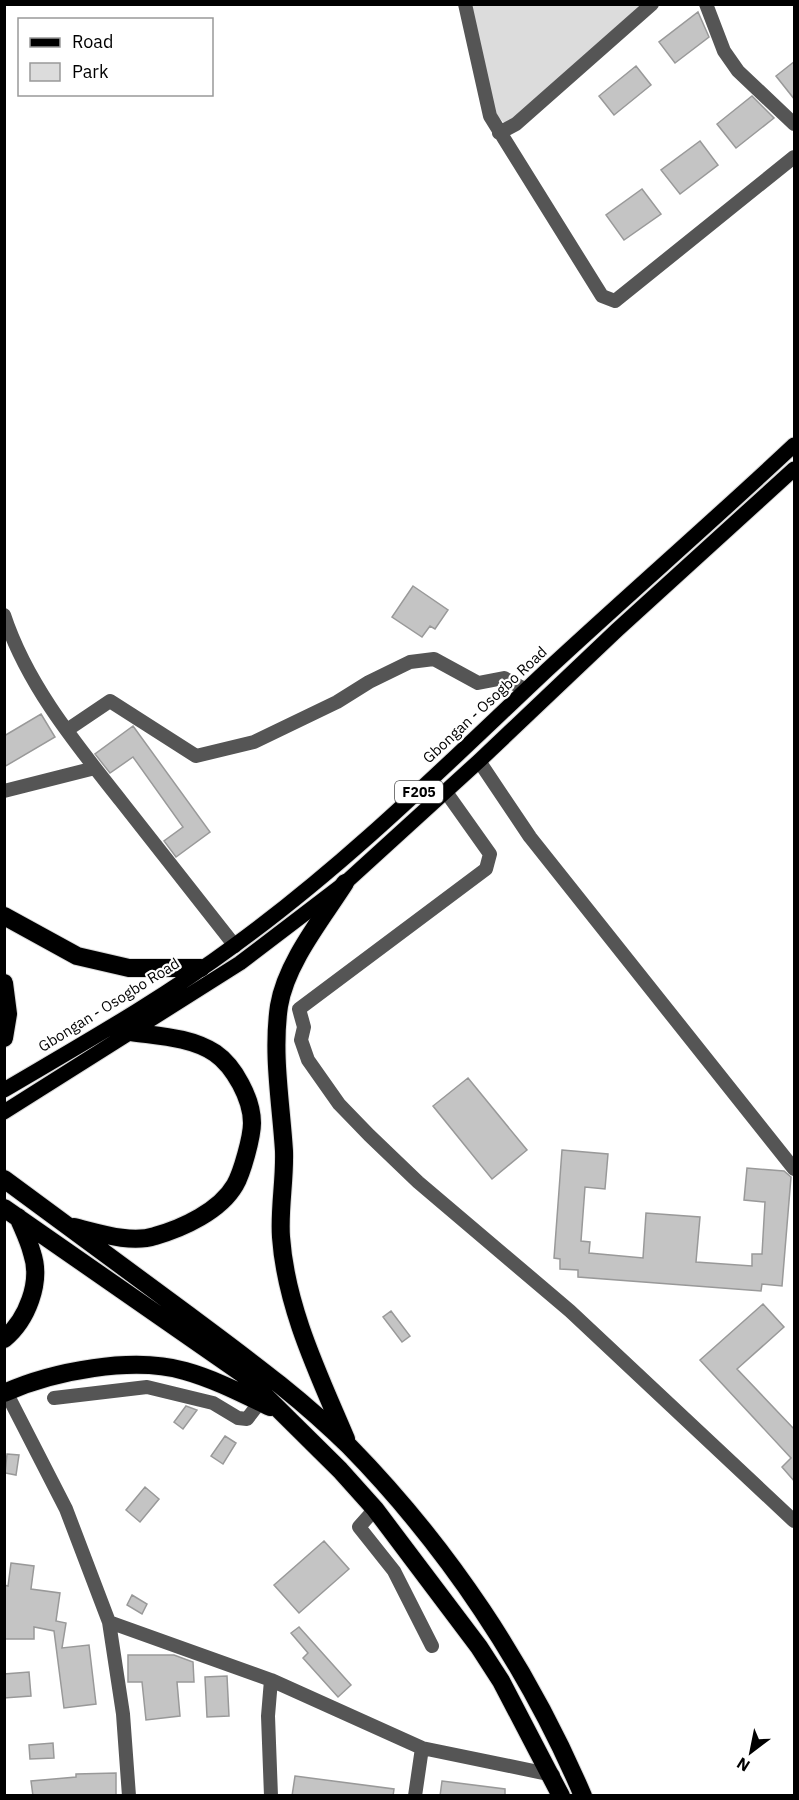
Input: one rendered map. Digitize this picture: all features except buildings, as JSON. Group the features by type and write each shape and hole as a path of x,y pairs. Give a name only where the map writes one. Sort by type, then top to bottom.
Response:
{"highway":[{"path":"345,883 294,965 279,1005 276,1062 284,1153 281,1237 293,1303 312,1357 349,1446"},
{"path":"4,916 77,956 129,968 201,968"},
{"path":"4,983 8,1014 4,1038"},
{"path":"68,1226 111,1235 153,1237 208,1212 235,1186 246,1153 252,1123 245,1095 231,1067 215,1053 195,1042 131,1032"},
{"path":"4,1179 261,1369 349,1446 440,1549 500,1639 565,1754 583,1796"},
{"path":"4,1339 15,1331 29,1304 35,1277 33,1255 11,1212"},
{"path":"11,1212 243,1374 375,1509 479,1647 553,1775 561,1796"},
{"path":"5,1393 30,1382 88,1370 141,1365 185,1371 281,1412"}],"main road":[{"name":"Gbongan - Osogbo Road","path":"4,1090 104,1032 235,946 344,861 526,690 795,445"},
{"name":"F205","path":"4,1112 240,963 345,883 446,792 617,630 795,470"}],"street":[{"path":"465,4 486,103 499,133 602,296 615,301 795,157"},
{"path":"499,133 516,124 652,4"},
{"path":"706,4 724,51 738,71 795,124"},
{"path":"4,615 27,668 68,730 95,768 235,946"},
{"path":"68,730 110,701 196,756 218,753 254,742 287,727 410,662 434,659 478,683 504,678 526,690"},
{"path":"479,761 530,837 795,1169"},
{"path":"4,791 95,768"},
{"path":"446,792 490,854 490,863 486,869 299,1009 304,1026 302,1040 308,1060 339,1104 418,1182 570,1311 795,1521"},
{"path":"54,1398 147,1387 213,1403 238,1419 248,1419 260,1402"},
{"path":"5,1393 66,1509 109,1622 123,1714 129,1796"},
{"path":"375,1509 359,1527 394,1571 432,1646"},
{"path":"109,1622 271,1680 422,1748 553,1775"},
{"path":"271,1680 268,1716 271,1796"},
{"path":"415,1796 422,1748"}],"green space":[{"path":"468,5 655,5 515,132 486,107"}]}
